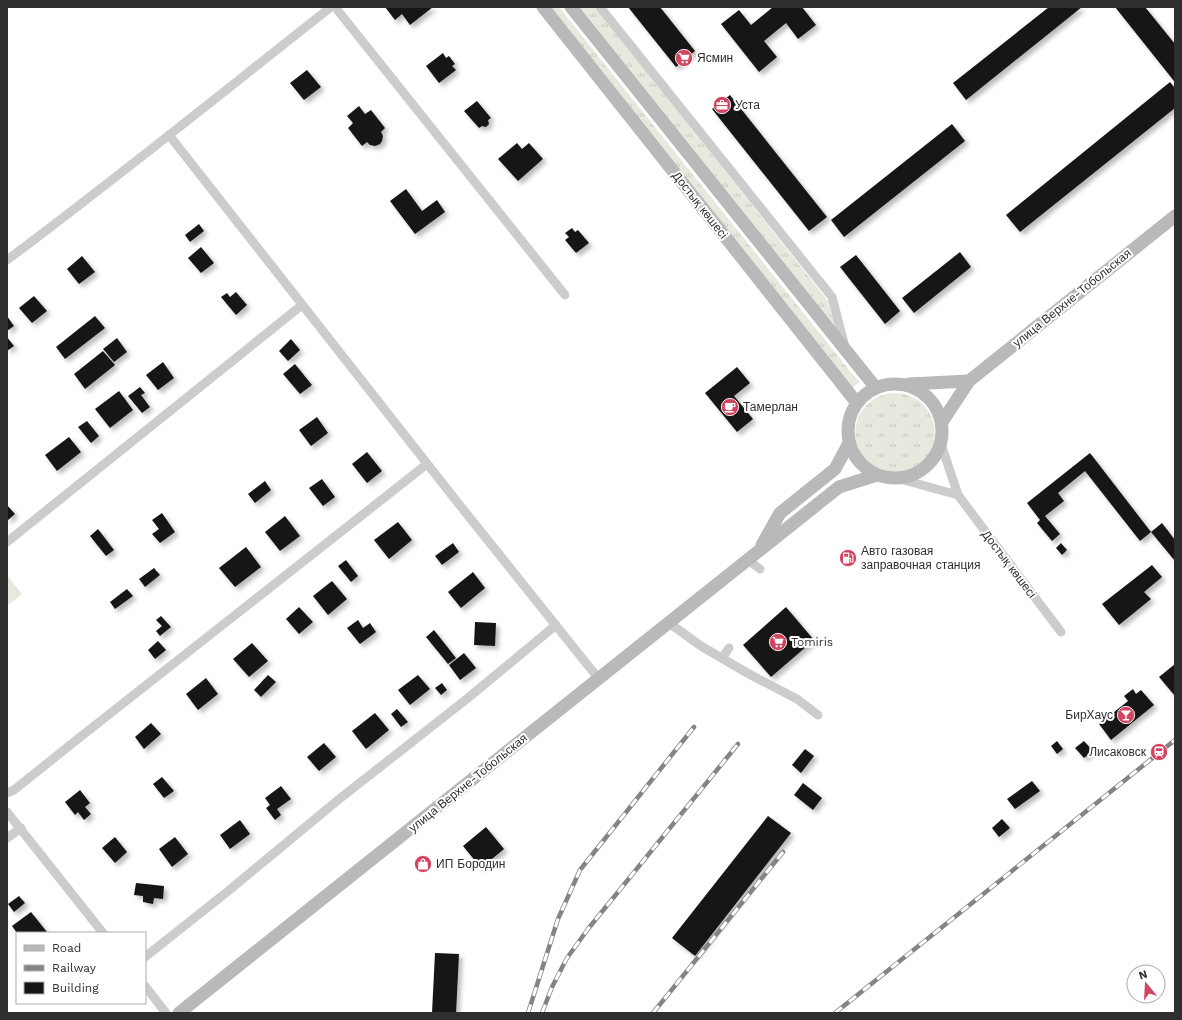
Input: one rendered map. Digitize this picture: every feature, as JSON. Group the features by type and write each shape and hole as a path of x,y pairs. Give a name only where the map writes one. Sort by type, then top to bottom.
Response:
{"street":[{"path":"7,260 169,135 330,7"},
{"path":"335,7 564,295"},
{"name":"Достық көшесі","path":"543,7 857,403"},
{"name":"Достық көшесі","path":"570,7 876,388"},
{"path":"600,7 832,297 847,352"},
{"path":"169,135 520,582 598,678"},
{"name":"улица Верхне-Тобольская","path":"942,422 969,381 1175,216"},
{"path":"7,542 302,305"},
{"path":"857,403 866,394 876,388 889,384 969,381"},
{"path":"900,479 914,475 928,466 938,450 943,433 942,422 937,409 930,399 918,390 903,384"},
{"name":"улица Верхне-Тобольская","path":"857,403 848,424 849,443 858,461 866,469 877,475 900,479"},
{"name":"улица Верхне-Тобольская","path":"753,556 780,513 835,468 849,443"},
{"name":"Достық көшесі","path":"938,450 958,495 1061,632"},
{"path":"7,793 14,790 427,464"},
{"name":"улица Верхне-Тобольская","path":"179,1013 839,487 877,475"},
{"path":"900,479 958,495"},
{"path":"753,556 760,569"},
{"path":"669,623 701,646 797,699 818,715"},
{"path":"146,956 228,892 338,800 468,698 556,625"},
{"path":"722,658 729,648"},
{"path":"7,812 102,932"},
{"path":"7,838 21,828"},
{"path":"146,987 166,1013"}],"green space":[{"path":"549,7 559,7 860,382 849,390"},
{"path":"578,7 595,7 828,301 836,329"},
{"path":"887,393 903,393 917,400 928,411 935,425 935,441 932,448 923,461 917,466 903,473 887,473 873,466 862,455 855,441 855,425 862,411 873,400"},
{"path":"7,575 22,594 7,606"}],"building":[{"path":"385,7 433,7 410,25 402,14 395,20"},
{"path":"628,7 660,7 695,51 676,67"},
{"path":"773,7 802,7 816,25 798,39 786,23 764,41 777,57 759,72 721,24 739,10 751,25"},
{"path":"1049,7 1082,7 966,100 953,83"},
{"path":"1115,7 1145,7 1175,44 1174,81"},
{"path":"443,53 446,58 449,56 455,64 452,66 456,70 439,83 426,66"},
{"path":"307,70 321,87 304,100 290,83"},
{"path":"1170,82 1175,88 1175,108 1020,232 1006,215"},
{"path":"730,95 827,217 809,231 712,109"},
{"path":"477,101 491,118 488,120 489,124 486,127 482,126 479,128 464,111"},
{"path":"359,106 365,114 371,110 385,128 381,132 383,136 380,144 375,146 370,145 367,142 362,146 348,128 353,123 347,116"},
{"path":"952,124 965,141 844,237 831,220"},
{"path":"517,143 522,149 529,143 543,159 518,181 498,159"},
{"path":"406,189 422,211 437,200 445,212 415,234 390,201"},
{"path":"199,224 204,231 190,242 185,235"},
{"path":"572,228 575,232 578,230 589,243 576,253 565,240 569,237 565,233"},
{"path":"201,247 214,263 201,273 188,258"},
{"path":"960,252 971,267 914,313 902,298"},
{"path":"856,255 900,311 885,324 840,267"},
{"path":"82,256 95,272 79,284 67,269"},
{"path":"236,292 247,305 236,315 221,297 227,293 230,297"},
{"path":"34,296 47,311 32,323 19,308"},
{"path":"7,316 14,326 7,331"},
{"path":"95,316 105,328 65,359 56,347"},
{"path":"7,337 14,346 7,351"},
{"path":"117,338 127,352 114,362 103,349"},
{"path":"291,339 300,350 288,361 279,351"},
{"path":"103,351 115,365 85,389 74,374"},
{"path":"163,362 174,378 158,390 146,375"},
{"path":"295,364 312,385 300,394 283,374"},
{"name":"Тамерлан","path":"737,367 750,383 734,396 753,419 737,432 705,393"},
{"path":"140,387 145,393 141,395 150,407 142,413 128,396"},
{"path":"119,391 133,410 110,428 95,409"},
{"path":"317,417 328,433 311,446 299,430"},
{"path":"87,421 99,436 91,443 78,427"},
{"path":"69,437 81,452 57,471 45,455"},
{"path":"367,452 382,471 367,483 352,464"},
{"path":"1090,453 1151,532 1140,541 1085,471 1058,493 1064,501 1045,516 1060,534 1052,541 1037,523 1040,520 1027,503"},
{"path":"322,479 335,497 323,506 309,488"},
{"path":"265,481 271,490 255,503 248,494"},
{"path":"7,505 15,514 7,521"},
{"path":"162,513 175,532 160,543 152,534 159,529 152,520"},
{"path":"285,516 300,536 280,551 265,532"},
{"path":"398,522 412,540 389,559 374,540"},
{"path":"1162,523 1175,540 1175,561 1151,532"},
{"path":"98,529 114,550 106,556 90,536"},
{"path":"453,543 459,552 442,565 435,556"},
{"path":"1061,543 1067,550 1062,555 1056,548"},
{"path":"246,547 261,567 235,587 219,568"},
{"path":"346,560 358,576 351,582 338,566"},
{"path":"1152,565 1162,577 1144,592 1151,599 1119,625 1102,604"},
{"path":"154,568 160,575 145,587 139,579"},
{"path":"473,572 485,588 461,608 448,592"},
{"path":"332,581 347,599 328,615 313,596"},
{"path":"127,589 133,596 115,609 110,602"},
{"path":"299,607 313,622 299,634 286,619"},
{"name":"Tomiris","path":"786,607 814,640 771,677 743,645"},
{"path":"161,616 171,627 160,636 156,631 162,626 156,620"},
{"path":"358,620 363,628 370,623 376,632 360,644 347,628"},
{"path":"475,622 496,623 495,646 474,645"},
{"path":"434,630 456,658 448,664 426,637"},
{"path":"158,641 166,650 155,659 148,650"},
{"path":"252,643 268,661 249,677 233,659"},
{"path":"464,653 476,668 460,680 449,665"},
{"path":"1175,664 1175,696 1159,677"},
{"path":"268,675 276,682 261,697 254,690"},
{"path":"418,675 430,689 410,705 398,690"},
{"path":"206,678 218,694 198,710 186,694"},
{"path":"442,683 447,690 441,695 435,688"},
{"name":"БирХаус","path":"1133,689 1136,694 1141,690 1154,705 1111,740 1099,724 1128,701 1124,696"},
{"path":"397,709 408,722 401,727 391,714"},
{"path":"375,713 389,730 366,749 352,731"},
{"path":"151,723 161,734 144,749 135,737"},
{"path":"1057,741 1063,749 1057,754 1051,746"},
{"path":"1084,741 1093,751 1084,758 1075,748"},
{"path":"324,743 336,757 319,771 307,757"},
{"path":"805,749 814,756 801,773 792,765"},
{"path":"162,777 174,791 164,798 153,784"},
{"path":"1032,781 1040,791 1015,809 1007,799"},
{"path":"803,783 822,798 813,810 794,795"},
{"path":"281,786 291,799 277,809 281,815 275,820 266,808 270,805 265,798"},
{"path":"80,790 90,803 85,807 91,814 84,820 78,812 75,815 65,802"},
{"path":"768,816 791,833 695,956 672,938"},
{"path":"1002,819 1010,828 999,837 992,828"},
{"path":"240,820 250,834 230,849 220,835"},
{"path":"486,827 504,849 481,868 463,846"},
{"path":"115,837 127,852 115,863 102,848"},
{"path":"175,837 188,854 172,867 159,849"},
{"path":"136,883 164,886 163,899 154,898 153,904 143,902 143,896 134,895"},
{"path":"19,896 25,903 14,912 8,904"},
{"path":"31,912 47,932 16,932 12,926"},
{"path":"435,953 459,954 456,1013 432,1013"}],"railway":[{"path":"528,1013 558,919 580,870 694,727"},
{"path":"835,1013 1175,740"},
{"path":"542,1013 552,987 567,958 588,929 738,744"},
{"path":"653,1013 783,852"}],"place":[{"name":"Ясмин","path":"684,58"},
{"name":"Уста","path":"722,105"},
{"name":"Тамерлан","path":"730,407"},
{"name":"Авто газовая заправочная станция","path":"848,558"},
{"name":"Tomiris","path":"778,642"},
{"name":"БирХаус","path":"1126,715"},
{"name":"Лисаковск","path":"1159,752"},
{"name":"ИП Бородин","path":"423,864"}]}
